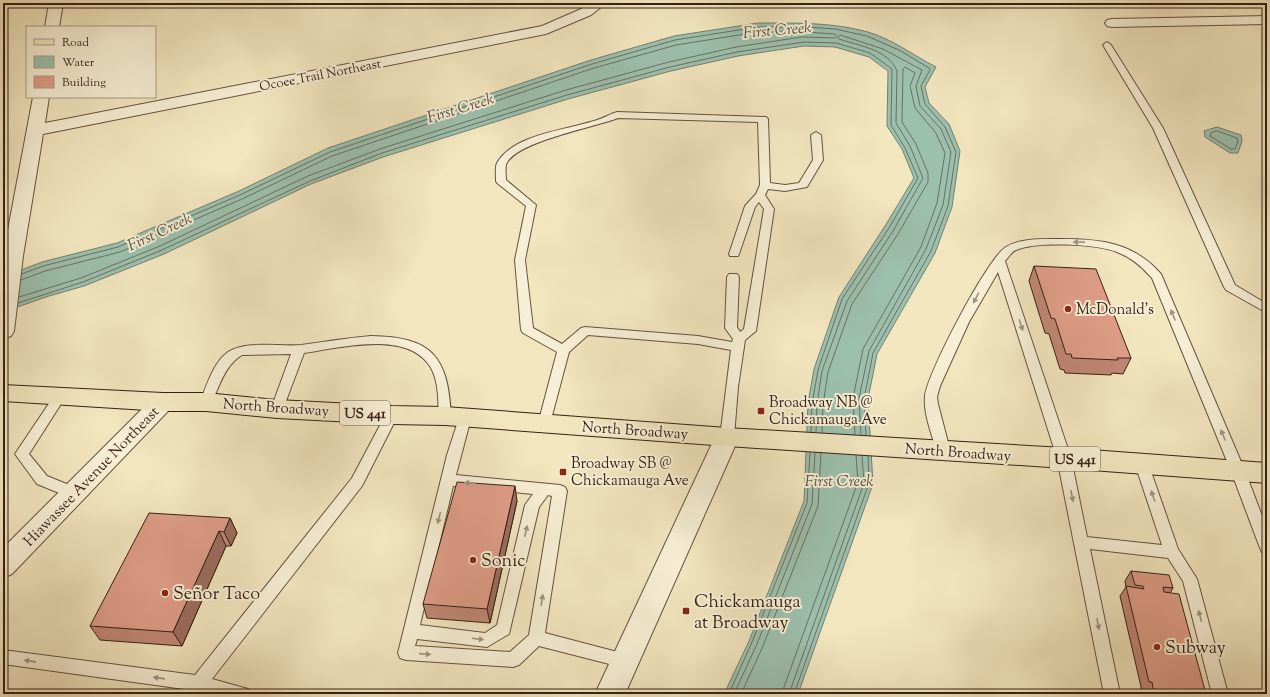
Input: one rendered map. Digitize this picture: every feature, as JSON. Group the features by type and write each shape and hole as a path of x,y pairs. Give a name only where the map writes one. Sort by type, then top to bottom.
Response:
{"main road":[{"name":"North Broadway","path":"3,393 163,402 206,402 392,415 455,417 727,437 1064,458 1267,473"}],"street":[{"path":"52,26 56,3"},
{"name":"Ocoee Trail Northeast","path":"36,130 546,30 586,12 599,3"},
{"path":"1112,23 1267,20"},
{"path":"4,325 13,256 41,98"},
{"name":"Hiawassee Avenue Northeast","path":"3,566 163,402"},
{"path":"610,694 727,437"}],"lane":[{"path":"1107,45 1158,128 1230,287 1267,310"},
{"path":"544,424 563,350 584,331 738,342 750,331 769,209 763,190 763,120 617,115 600,122 546,136 511,152 501,164 502,181 531,205 520,260 527,330 563,350"},
{"path":"734,254 750,206 763,190 803,185 818,160 816,135"},
{"path":"944,450 931,396 936,377 984,284 1009,249 1029,244 1075,242 1090,243 1122,250 1143,261 1157,277 1238,471 1267,548"},
{"path":"1000,262 1064,458 1112,694"},
{"path":"727,437 730,388 738,342 731,328 733,277"},
{"path":"206,402 224,366 230,358 238,352 247,350 299,349 372,340 395,341 412,346 423,352 434,363 440,375 455,417 448,480 406,653 512,660 536,638 560,491 448,480"},
{"path":"277,408 299,349"},
{"path":"60,396 22,454 42,480 74,493"},
{"path":"193,689 357,482 392,415"},
{"path":"1142,464 1172,552 1190,579 1220,694"},
{"path":"411,631 486,640 504,629 532,505 544,490"},
{"path":"1082,542 1172,552"},
{"path":"536,638 625,661"},
{"path":"3,657 193,689 242,694"}],"water":[{"name":"First Creek","path":"758,23 800,23 841,26 868,32 894,43 936,67 925,87 929,103 949,124 960,151 952,207 935,253 877,354 868,399 873,484 798,694 724,694 749,641 804,501 808,403 814,369 839,297 914,178 902,149 887,126 888,71 869,57 835,47 804,46 738,56 671,71 568,99 383,157 311,184 164,254 84,286 3,312 3,277 42,262 117,243 239,191 328,148 591,60 674,36"},
{"path":"1217,127 1241,135 1242,141 1238,153 1230,153 1205,137 1204,131"}],"building":[{"name":"McDonald's","path":"1034,266 1096,269 1131,358 1117,358 1118,360 1072,358 1071,354 1066,354 1055,319 1051,318"},
{"name":"Sonic","path":"457,482 515,486 487,609 423,604"},
{"name":"Señor Taco","path":"149,513 230,518 224,532 219,531 173,632 90,626"},
{"name":"Subway","path":"1131,571 1169,575 1173,588 1163,587 1164,592 1179,594 1206,694 1193,694 1153,689 1152,682 1149,682 1126,586 1144,589 1143,586 1135,585"}],"place":[{"name":"McDonald's","path":"1068,309"},
{"name":"Broadway NB @ Chickamauga Ave","path":"761,411"},
{"name":"Broadway SB @ Chickamauga Ave","path":"563,472"},
{"name":"Sonic","path":"473,560"},
{"name":"Señor Taco","path":"165,593"},
{"name":"Chickamauga at Broadway","path":"686,611"},
{"name":"Subway","path":"1157,647"}]}
